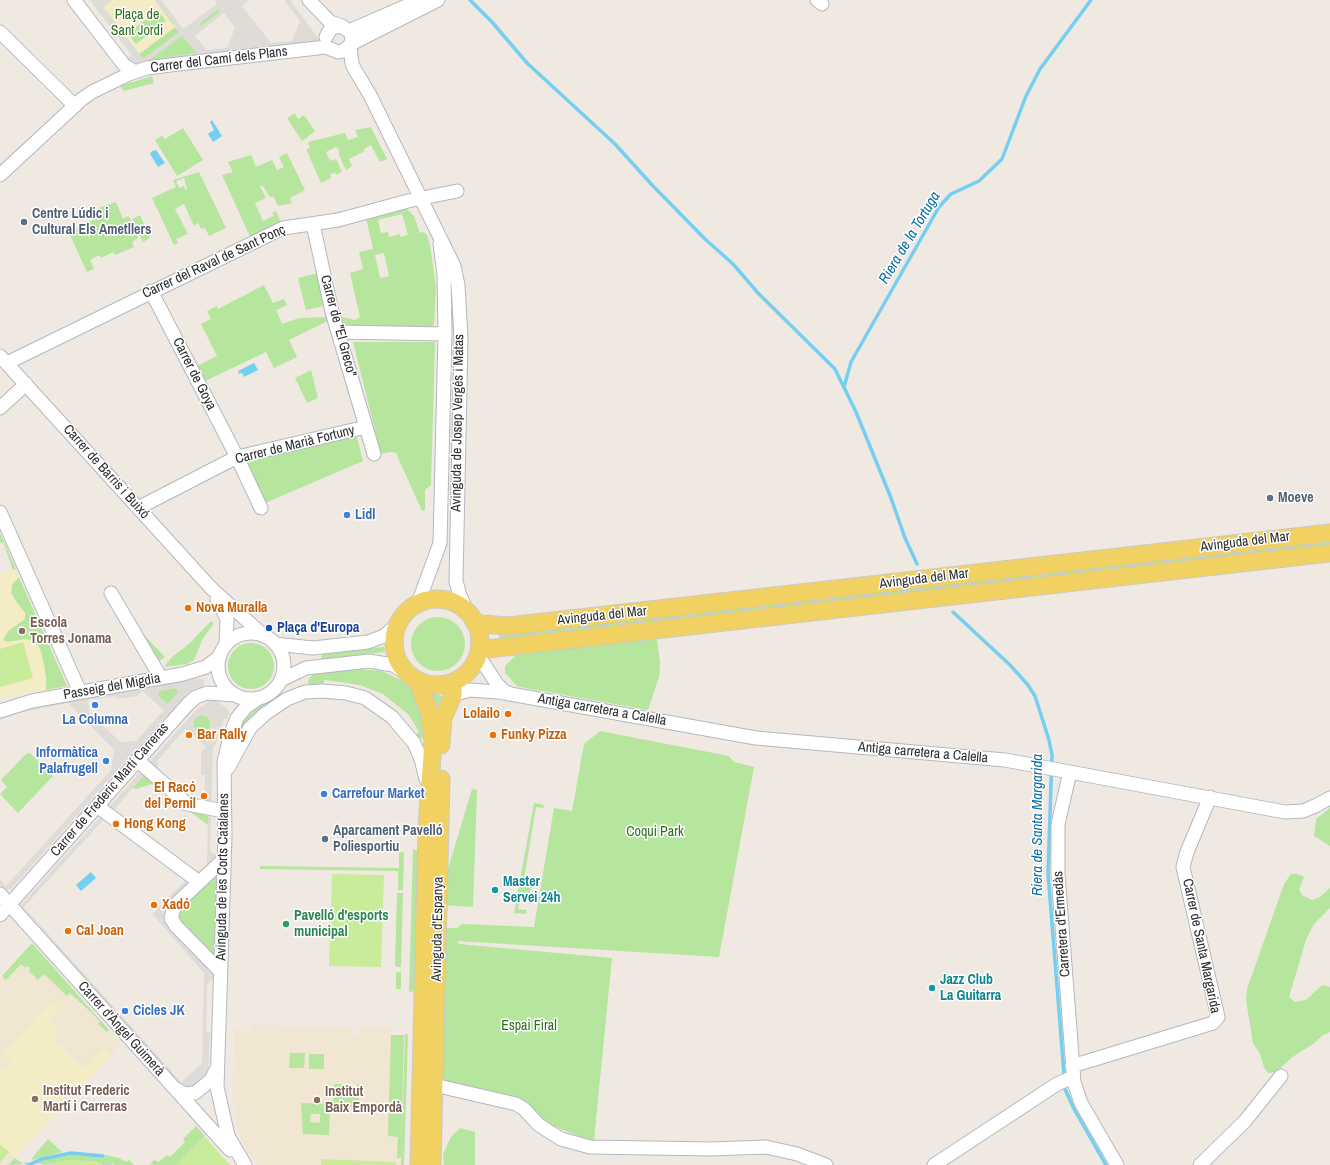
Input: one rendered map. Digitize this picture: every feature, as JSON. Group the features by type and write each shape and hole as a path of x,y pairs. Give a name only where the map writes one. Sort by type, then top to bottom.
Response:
{"main road":[{"name":"Avinguda del Mar","path":"472,618 490,625 517,625 1330,533"},
{"name":"Avinguda del Mar","path":"478,653 520,644 1330,553"},
{"path":"441,600 458,605 472,618 479,638 478,653 470,669 458,687 435,685 413,678 400,665 395,652 395,637 404,616 424,602 441,600"},
{"name":"Avinguda d'Espanya","path":"413,678 426,702 432,727 432,773 429,805 420,1165"},
{"name":"Avinguda d'Espanya","path":"432,1165 441,729 443,718 458,687"}],"street":[{"path":"74,0 124,65 135,72"},
{"path":"309,0 330,22 346,28 352,37 351,45"},
{"path":"326,37 330,28 346,28 420,0"},
{"path":"317,10 324,24 327,46 334,51 343,51 351,45 438,0"},
{"path":"0,32 75,106"},
{"name":"Avinguda de Josep Vergés i Matas","path":"351,45 352,64 370,95 454,266 458,285 461,338 455,560 456,581 460,596 472,618"},
{"name":"Carrer del Camí dels Plans","path":"0,175 92,92 135,72 170,65 326,47 334,51"},
{"name":"Avinguda de Josep Vergés i Matas","path":"334,51 355,70"},
{"name":"Carrer del Raval de Sant Ponç","path":"3,360 283,228 338,220 408,201 457,191"},
{"name":"Carrer de \"El Greco\"","path":"313,224 332,312 374,454"},
{"name":"Avinguda de Josep Vergés i Matas","path":"275,644 297,648 313,648 368,642 384,636 420,598 440,543 445,334 444,273 438,232"},
{"name":"Carrer de Goya","path":"151,291 237,457 261,508"},
{"path":"338,332 445,334"},
{"name":"Carrer de Barris i Buixó","path":"3,360 211,588 264,636"},
{"path":"0,408 26,384"},
{"name":"Carrer de Marià Fortuny","path":"138,508 237,457 366,427"},
{"path":"0,512 80,692"},
{"name":"Carrer de Barris i Buixó","path":"211,588 227,619 223,650"},
{"path":"111,593 161,678"},
{"path":"278,684 284,666 282,656 275,644 264,636 254,633 244,634 234,638 223,650 218,667 220,678 226,688 235,695 243,698 259,698 278,684 306,668 369,661 393,665 413,678"},
{"name":"Passeig del Migdia","path":"0,711 32,701 183,674 206,667 223,650"},
{"name":"Antiga carretera a Calella","path":"478,653 497,684 504,691 513,694"},
{"name":"Avinguda d'Espanya","path":"278,684 296,687 308,692"},
{"name":"Antiga carretera a Calella","path":"458,687 513,694 756,738 975,757 1037,766 1285,812 1303,811 1330,798"},
{"name":"Avinguda d'Espanya","path":"224,785 228,768 250,728 264,714 287,699 308,692 346,693 365,698 392,717 414,743 425,769 429,805"},
{"name":"Carrer de Frederic Martí Carreras","path":"0,915 177,715 196,697 207,693 235,695"},
{"name":"Avinguda de les Corts Catalanes","path":"244,1165 228,1136 217,1087 224,859 224,762 231,733 237,718 246,707 259,698"},
{"path":"137,760 187,804 224,811"},
{"name":"Carretera d'Ermedàs","path":"1067,772 1058,824 1058,874 1073,1072 1081,1103 1117,1165"},
{"name":"Carrer de Santa Margarida","path":"1073,1072 1213,1023 1218,1017 1183,867 1187,852 1210,797"},
{"path":"97,806 199,882"},
{"path":"220,971 176,926 171,918 175,905 224,859"},
{"name":"Carrer d'Àngel Guimerà","path":"0,894 244,1165"},
{"path":"174,1089 185,1094 195,1093 211,1080 218,1067"},
{"path":"934,1165 1073,1072"},
{"path":"1200,1165 1245,1121 1281,1076"},
{"path":"434,1085 516,1104 524,1109 539,1125 561,1139 577,1144 610,1148 712,1149 766,1147 797,1154 826,1165"}],"shaded area":[{"path":"90,0 112,0 103,7 143,59 180,32 155,0 161,0 183,29 217,4 215,0 250,0 242,6 271,43 292,41 300,21 284,0 290,0 319,39 319,42 134,66 126,60 132,55","holes":["219,9 220,11 201,26 199,24","224,13 235,28 227,48 207,50 195,36","182,36 197,53 149,60"]},
{"path":"198,678 204,680 202,688 199,689 197,687 186,694 188,696 169,718 166,716 11,889 4,889 0,885 0,880 6,886 111,770 114,750 68,703 19,713 0,720 0,716 30,707","holes":["174,688 177,689 178,693 169,703 166,703 158,697 159,691","142,691 164,710 136,741 121,742 90,714 88,700 116,696 117,699 137,696"]},
{"path":"211,700 217,701 228,709 229,714 227,719 224,718 216,744 213,747 210,852 219,856 171,908 216,976 207,985 206,1031 210,1033 208,1076 197,1087 183,1088 21,905 195,711","holes":["203,715 210,718 212,723 211,729 204,733 198,732 193,726 195,718","185,729 206,747 201,752 201,775 205,775 204,803 191,803 159,776 158,760","146,773 187,808 208,816 207,866 192,874 111,813","106,817 188,878 152,914 204,973 202,1063 181,1082 24,907"]},
{"name":"Institut Frederic Martí i Carreras","path":"32,943 121,1044 8,1165 0,1165 9,1152 0,1144 0,978"},
{"name":"Institut Baix Empordà","path":"251,1025 351,1027 351,1034 361,1034 361,1026 390,1027 390,1035 404,1035 401,1165 258,1165 248,1153 241,1139 233,1105 234,1030 250,1031"}],"green space":[{"name":"Plaça de Sant Jordi","path":"90,0 161,0 177,21 132,55"},
{"path":"219,8 221,11 201,26 199,24"},
{"path":"175,27 180,32 143,59 139,54"},
{"path":"182,35 197,53 147,61"},
{"path":"152,76 154,83 124,91 120,86"},
{"path":"295,113 298,119 304,115 315,131 302,141 287,118"},
{"path":"371,127 387,159 380,162 371,145 364,149 365,151 349,159 352,166 346,170 339,155 339,150 336,147 326,152 330,161 336,159 342,172 336,175 335,172 330,175 331,178 321,183 306,149 310,148 308,142 345,133 348,140 358,137 355,130"},
{"path":"183,128 203,160 177,176 155,140 162,136 165,139"},
{"path":"287,153 305,190 290,198 292,203 278,206 273,196 270,197 262,185 260,186 266,198 255,203 263,221 274,216 272,213 276,211 282,225 251,239 222,175 233,172 228,162 251,155 256,167 272,160 277,170 284,167 279,157"},
{"path":"199,172 226,228 209,236 205,228 201,229 198,223 194,226 184,204 175,209 188,234 176,239 178,243 174,245 152,198 176,187 173,180","holes":["184,178 187,189 185,190 184,186 179,188 176,181"]},
{"path":"116,202 123,219 129,216 138,238 132,242 134,247 115,255 113,252 101,258 99,255 90,260 94,269 87,272 69,233 93,220 91,216 98,212 96,209"},
{"path":"406,208 414,216 420,233 424,232 427,235 430,245 436,286 434,325 431,328 343,327 338,316 355,320 360,317 350,273 363,269 359,252 373,249 366,218","holes":["402,214 408,235 401,237 400,234 389,237 388,232 381,233 378,220","384,253 389,276 380,278 375,255"]},
{"path":"140,215 150,238 143,242 132,219"},
{"path":"318,273 327,305 306,310 298,278"},
{"path":"264,285 273,303 284,299 287,305 276,310 282,324 299,318 329,317 330,320 289,340 297,357 274,368 266,352 205,381 197,366 217,356 201,324 211,319 207,311 217,306 218,309"},
{"path":"353,342 435,342 431,485 425,490 425,510 422,511 396,453 390,452 381,454"},
{"path":"311,370 318,398 307,403 295,378"},
{"path":"356,434 363,461 265,503 245,462"},
{"path":"0,533 16,569 13,570 3,542 0,543"},
{"path":"1330,541 1330,549 499,640 499,632"},
{"path":"19,577 67,686 46,690 46,677 37,644 27,639 7,642 3,640 8,631 25,619 25,613 11,593 12,584"},
{"path":"433,617 443,617 453,621 461,629 465,639 465,649 461,659 453,667 443,671 433,671 423,667 415,659 411,649 411,639 415,629 423,621"},
{"path":"210,622 213,622 213,625 203,638 194,660 187,664 164,667 172,657 189,644"},
{"path":"142,635 144,635 165,657 158,660 149,649"},
{"path":"657,639 660,663 659,677 648,710 517,686 505,673 505,666 517,654"},
{"path":"23,642 33,678 0,687 0,649"},
{"name":"Plaça d'Europa","path":"256,643 260,644 270,653 273,657 273,675 264,685 256,689 246,689 238,685 229,675 228,661 232,653 242,644"},
{"path":"384,647 385,652 321,659 322,654"},
{"path":"359,669 382,671 407,683 413,689 421,705 425,737 418,740 415,735 419,732 409,715 383,694 360,685 325,680 322,686 310,686 308,682 309,678 315,673"},
{"path":"174,688 177,689 178,693 169,703 166,703 158,696 159,691"},
{"path":"289,691 236,741 236,730 254,710 282,693"},
{"path":"433,693 442,696 436,710 431,695"},
{"path":"202,715 206,716 210,720 210,728 206,732 202,733 198,732 194,728 193,724 194,720 198,716"},
{"path":"600,731 729,756 734,762 754,767 719,957 457,941 459,944 612,958 594,1140 585,1139 544,1122 529,1109 442,1084 443,1058 440,1058 443,928 457,928 462,924 534,927 554,808 572,811 584,744"},
{"path":"27,753 30,753 53,776 18,813 0,794 7,787 1,780"},
{"path":"146,773 187,808 208,816 208,825 152,784 136,789 133,788"},
{"path":"472,789 477,790 473,907 444,905 444,882"},
{"path":"534,803 542,804 545,808 536,807 524,879 532,880 529,896 521,895 518,909 527,910 526,914 514,913"},
{"path":"1330,808 1330,846 1314,836 1316,819"},
{"path":"413,849 419,851 415,991 409,992"},
{"path":"399,852 404,852 403,890 398,890 398,871 260,869 260,866 399,868"},
{"path":"219,867 217,964 175,915 176,909"},
{"path":"332,874 384,875 381,967 329,966"},
{"path":"1291,874 1297,874 1304,877 1299,889 1302,895 1312,900 1320,897 1330,888 1330,908 1314,924 1306,940 1289,997 1295,1002 1306,1000 1322,985 1330,987 1330,1032 1323,1035 1313,1044 1294,1056 1276,1072 1268,1073 1264,1067 1260,1054 1253,1043 1246,1000 1247,989 1284,884"},
{"path":"397,893 403,893 401,967 397,967 395,965"},
{"path":"32,943 109,1030 107,1032 98,1024 100,1022 93,1014 70,993 67,996 44,974 38,980 29,971 30,968 28,966 26,968 21,964 6,980 2,976"},
{"path":"396,972 401,972 401,989 396,989"},
{"path":"405,1034 408,1034 404,1165 401,1165"},
{"path":"391,1035 404,1035 401,1158 397,1158 398,1137 388,1136"},
{"path":"290,1053 305,1053 304,1068 289,1068"},
{"path":"309,1054 324,1054 324,1069 309,1069"},
{"path":"334,1084 349,1084 349,1089 353,1090 357,1088 357,1084 359,1084 359,1107 333,1106"},
{"path":"301,1103 330,1104 329,1135 303,1134","holes":["311,1114 320,1114 320,1123 310,1122"]},
{"path":"196,1126 205,1136 176,1165 150,1165 154,1160 159,1162 167,1155 170,1157 185,1142 183,1139"},
{"path":"460,1128 475,1132 475,1165 444,1165 443,1154 451,1137"},
{"path":"205,1137 230,1165 176,1165 203,1138"},
{"path":"48,1139 62,1152 33,1160 32,1158"},
{"path":"0,1144 9,1152 0,1163"},
{"path":"76,1154 105,1158 105,1155 119,1158 126,1162 129,1160 134,1165 114,1165 113,1163 111,1165 103,1165 96,1162 69,1160 45,1165 35,1163 50,1158"},
{"path":"15,1158 23,1164 26,1162 27,1164 8,1165"},
{"path":"321,1159 396,1162 396,1165 321,1165"},
{"path":"69,1160 89,1161 103,1165 45,1165"}],"sand":[{"path":"112,0 155,0 175,27 139,54 103,7","holes":["158,10 166,21 136,44 128,33"]},
{"name":"Escola Torres Jonama","path":"16,569 19,577 12,584 11,593 25,613 25,619 8,631 3,640 7,642 27,639 37,644 41,651 45,670 46,690 0,698 0,574"},
{"path":"53,1000 60,1007 48,1020 60,1032 54,1040 85,1068 104,1047 112,1054 15,1158 0,1144 0,1066 6,1071 13,1064 3,1053"}],"water":[{"path":"212,120 222,136 213,142 208,134 214,130 210,122"},
{"path":"156,150 165,163 158,167 150,154 152,151"},
{"path":"254,363 258,370 244,377 242,373 239,374 238,371"},
{"path":"91,872 96,878 81,891 76,885"}],"waterway":[{"path":"470,0 492,22 527,63 615,144 653,186 705,239 733,264 758,293 835,369 856,412 891,498 905,538 917,564"},
{"name":"Riera de la Tortuga","path":"844,387 851,362 939,207 951,194 979,181 1002,159 1026,96 1040,69 1091,0"},
{"name":"Riera de Santa Margarida","path":"953,612 1010,665 1028,685 1035,696 1049,740 1052,755 1048,873 1064,1074"},
{"name":"Riera de Santa Margarida","path":"1065,1089 1074,1109 1106,1165"},
{"path":"28,1165 42,1159 71,1153 103,1156"}],"place":[{"name":"Centre Lúdic i Cultural Els Ametllers","path":"24,222"},
{"name":"Moeve","path":"1270,498"},
{"name":"Lidl","path":"347,515"},
{"name":"Nova Muralla","path":"188,608"},
{"name":"Plaça d'Europa","path":"269,628"},
{"name":"Escola Torres Jonama","path":"22,631"},
{"name":"La Columna","path":"95,705"},
{"name":"Lolailo","path":"508,714"},
{"name":"Bar Rally","path":"189,735"},
{"name":"Funky Pizza","path":"493,735"},
{"name":"Informàtica Palafrugell","path":"106,761"},
{"name":"Carrefour Market","path":"324,794"},
{"name":"El Racó del Pernil","path":"204,796"},
{"name":"Hong Kong","path":"116,824"},
{"name":"Aparcament Pavelló Poliesportiu","path":"325,839"},
{"name":"Master Servei 24h","path":"495,890"},
{"name":"Xadó","path":"154,905"},
{"name":"Pavelló d'esports municipal","path":"286,924"},
{"name":"Cal Joan","path":"68,931"},
{"name":"Jazz Club La Guitarra","path":"932,988"},
{"name":"Cicles JK","path":"125,1011"},
{"name":"Institut Frederic Martí i Carreras","path":"35,1099"},
{"name":"Institut Baix Empordà","path":"317,1100"}],"park label":[{"name":"Coqui Park","path":"655,832"},
{"name":"Espai Firal","path":"529,1026"}]}
